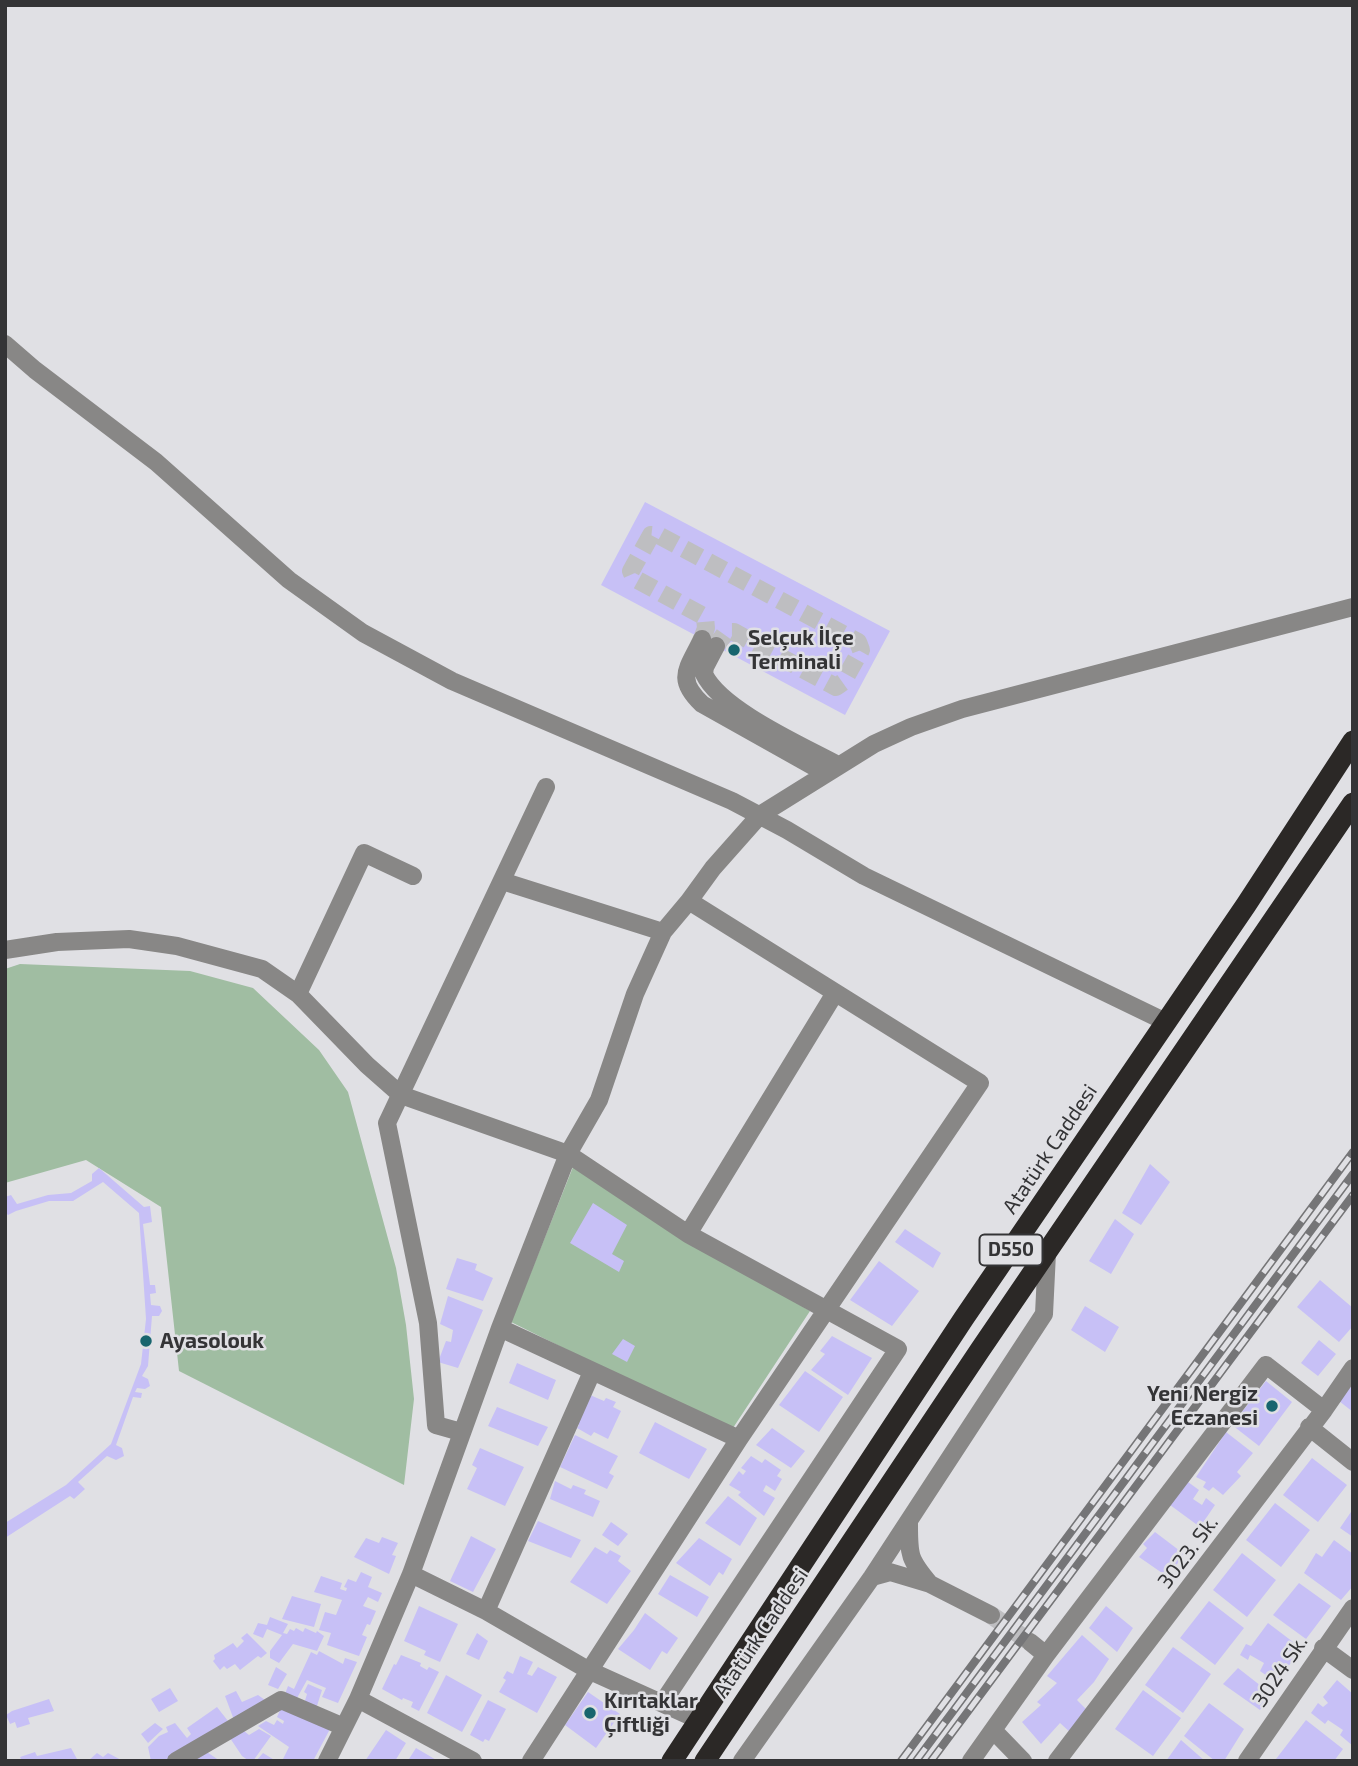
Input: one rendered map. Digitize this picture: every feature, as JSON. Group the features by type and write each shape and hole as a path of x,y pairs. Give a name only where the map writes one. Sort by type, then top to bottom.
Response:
{"highway":[{"name":"Atatürk Caddesi","path":"672,1761 964,1318 1353,741"},
{"name":"Atatürk Caddesi","path":"705,1761 1046,1253 1353,803"}],"street":[{"path":"5,344 156,463 289,580 363,633 452,681 760,815 864,876 1166,1022"},
{"path":"327,1761 358,1699 411,1574 499,1328 568,1154 599,1100 635,994 663,932 713,868 760,815 886,738 962,709 1353,607"},
{"path":"709,643 704,674 718,695 832,769"},
{"path":"461,1432 436,1425 428,1323 387,1123 546,787"},
{"path":"298,993 364,853 413,876"},
{"path":"502,881 663,932"},
{"path":"531,1761 739,1439 980,1083 689,901"},
{"path":"5,950 57,942 129,939 177,946 262,969 298,993 366,1065 401,1095 568,1154 688,1234 898,1349 663,1702"},
{"path":"688,1234 835,993"},
{"path":"742,1761 872,1577 1044,1314 1046,1253"},
{"path":"499,1328 739,1439"},
{"path":"971,1761 1046,1655 1266,1365 1324,1410"},
{"name":"3023. Sk.","path":"1057,1761 1324,1410 1353,1368"},
{"path":"486,1611 592,1372"},
{"path":"1309,1427 1353,1462"},
{"path":"909,1521 912,1562 930,1584"},
{"path":"872,1577 890,1572 930,1584 991,1615"},
{"path":"411,1574 486,1611 588,1670 699,1720"},
{"name":"3024 Sk.","path":"1247,1761 1353,1608"},
{"path":"1030,1642 1046,1655"},
{"path":"1323,1648 1353,1670"},
{"path":"358,1699 472,1761"},
{"path":"176,1761 281,1700 344,1727"},
{"path":"993,1730 1023,1761"}],"green space":[{"path":"20,964 190,971 253,988 319,1050 348,1092 396,1268 406,1325 414,1399 404,1485 179,1371 161,1207 86,1160 5,1183 5,969"},
{"path":"573,1167 810,1311 731,1431 511,1322"}],"building":[{"path":"645,502 890,631 845,715 601,585"},
{"path":"1150,1164 1170,1182 1141,1225 1122,1213"},
{"name":"Ayasolouk","path":"99,1168 144,1207 150,1206 152,1222 143,1224 150,1285 155,1285 156,1293 150,1294 151,1305 160,1306 162,1311 159,1316 152,1316 148,1366 142,1376 148,1379 150,1386 145,1389 137,1388 135,1392 142,1393 141,1398 133,1397 116,1445 122,1448 124,1456 116,1460 107,1456 78,1482 85,1489 74,1499 70,1496 5,1538 5,1523 66,1485 111,1444 141,1364 146,1319 139,1213 103,1182 73,1201 49,1201 8,1215 5,1212 5,1197 11,1195 17,1204 48,1195 71,1193 92,1181 92,1174"},
{"path":"593,1203 627,1225 612,1254 624,1261 619,1272 570,1243"},
{"path":"1115,1219 1134,1234 1111,1274 1089,1261"},
{"path":"905,1229 941,1253 933,1268 895,1242"},
{"path":"457,1258 477,1264 475,1270 493,1278 483,1301 446,1289"},
{"path":"879,1261 919,1291 892,1326 850,1300"},
{"path":"1320,1280 1353,1308 1353,1326 1339,1342 1297,1307"},
{"path":"448,1296 483,1310 458,1368 438,1362 446,1341 451,1342 453,1330 440,1324"},
{"path":"1085,1306 1119,1327 1105,1352 1071,1330"},
{"path":"832,1336 872,1358 848,1395 811,1370 825,1354 820,1351"},
{"path":"623,1339 635,1346 627,1362 612,1354"},
{"path":"1319,1340 1336,1354 1318,1376 1301,1363"},
{"path":"517,1363 556,1380 548,1400 509,1383"},
{"path":"805,1371 843,1397 819,1432 779,1405"},
{"path":"1266,1381 1292,1402 1259,1446 1232,1425"},
{"path":"1353,1384 1353,1412 1339,1401"},
{"path":"590,1395 604,1401 606,1398 616,1402 613,1407 621,1411 608,1439 594,1432 591,1436 577,1428 579,1425 575,1423"},
{"path":"497,1407 548,1427 538,1446 488,1426"},
{"path":"655,1422 707,1449 689,1479 639,1453"},
{"path":"772,1428 805,1451 791,1468 756,1445"},
{"path":"1226,1432 1253,1453 1237,1472 1241,1476 1223,1495 1213,1487 1209,1491 1203,1487 1206,1482 1196,1477"},
{"path":"575,1435 618,1456 609,1473 614,1476 607,1489 560,1467"},
{"path":"480,1448 524,1467 505,1506 467,1489 477,1468 472,1465"},
{"path":"751,1456 762,1463 765,1459 781,1470 777,1476 782,1479 775,1491 766,1485 763,1491 775,1498 764,1516 738,1495 741,1492 729,1485 739,1471 743,1475 746,1471 741,1468"},
{"path":"1312,1458 1347,1485 1318,1522 1283,1495"},
{"path":"555,1481 571,1489 573,1485 586,1490 584,1494 600,1501 593,1517 550,1499"},
{"path":"1188,1482 1199,1490 1193,1499 1202,1505 1206,1498 1215,1505 1200,1527 1170,1505"},
{"path":"728,1496 757,1518 740,1546 705,1523"},
{"path":"1275,1503 1310,1530 1281,1567 1246,1540"},
{"path":"1353,1509 1353,1537 1340,1528"},
{"path":"538,1521 581,1540 571,1558 528,1541"},
{"path":"611,1522 628,1534 618,1546 602,1535"},
{"path":"1155,1532 1184,1554 1173,1570 1169,1566 1165,1575 1139,1557 1147,1548 1143,1544"},
{"path":"471,1536 496,1549 473,1592 450,1581"},
{"path":"382,1537 398,1543 392,1555 396,1556 389,1574 354,1557 366,1538 379,1543"},
{"path":"699,1538 732,1559 723,1575 719,1572 710,1586 676,1563"},
{"path":"1334,1540 1353,1554 1353,1586 1341,1600 1304,1573 1316,1553 1322,1557"},
{"path":"595,1547 607,1554 610,1550 621,1556 618,1561 631,1571 607,1604 570,1582"},
{"path":"1242,1553 1276,1580 1247,1617 1213,1590"},
{"path":"361,1572 372,1577 368,1587 382,1593 378,1602 368,1597 363,1606 376,1611 362,1635 367,1637 359,1656 327,1645 331,1633 319,1630 325,1612 336,1615 342,1600 314,1592 321,1576 342,1583 340,1589 346,1591 347,1588 344,1587 348,1579 356,1582"},
{"path":"670,1575 709,1597 697,1617 658,1594"},
{"path":"1299,1583 1331,1606 1306,1639 1273,1615"},
{"path":"292,1596 321,1604 314,1627 282,1619"},
{"path":"1209,1601 1244,1628 1215,1665 1180,1638"},
{"path":"419,1606 458,1624 440,1662 424,1655 426,1651 404,1641"},
{"path":"1106,1606 1133,1628 1117,1652 1089,1628"},
{"path":"645,1613 678,1638 667,1654 662,1651 650,1670 618,1649"},
{"path":"270,1617 288,1624 283,1633 287,1634 290,1629 294,1631 296,1628 303,1632 305,1628 324,1636 317,1651 293,1644 279,1663 270,1658 270,1651 282,1635 267,1629 263,1638 253,1634 258,1623 267,1625"},
{"path":"1268,1623 1301,1648 1277,1683 1260,1671 1264,1663 1250,1655 1248,1660 1240,1655 1246,1644 1251,1646"},
{"path":"247,1633 267,1653 261,1658 258,1656 240,1670 235,1664 227,1669 224,1666 220,1670 213,1661 214,1655 233,1643 237,1648 244,1641 241,1638"},
{"path":"477,1633 488,1641 479,1660 466,1654"},
{"path":"1082,1635 1109,1659 1094,1682 1077,1700 1090,1713 1071,1733 1060,1723 1041,1744 1022,1722 1041,1705 1037,1702 1057,1683 1047,1676"},
{"path":"1173,1647 1211,1674 1183,1713 1145,1685"},
{"path":"319,1651 343,1664 345,1658 357,1662 338,1703 322,1697 326,1688 307,1680 297,1698 285,1694 288,1686 294,1689 311,1652 317,1655"},
{"path":"401,1655 421,1663 420,1666 427,1670 429,1667 439,1672 419,1711 411,1707 413,1702 403,1698 402,1700 382,1689"},
{"path":"520,1656 533,1662 527,1674 532,1676 538,1667 557,1677 537,1713 499,1692 506,1680 503,1678 507,1671 513,1674"},
{"path":"276,1667 287,1674 278,1689 268,1685"},
{"path":"1238,1668 1270,1693 1260,1710 1223,1684"},
{"path":"446,1675 482,1695 462,1732 427,1713"},
{"path":"1337,1680 1353,1694 1353,1746 1340,1735 1343,1730 1328,1720 1325,1724 1311,1713 1318,1703 1323,1707 1328,1703 1323,1697"},
{"path":"308,1684 322,1690 316,1709 304,1704 307,1694 304,1692"},
{"path":"170,1688 178,1701 159,1712 151,1699"},
{"path":"1143,1690 1181,1718 1153,1756 1115,1729"},
{"path":"236,1691 242,1702 258,1695 265,1700 234,1720 225,1696"},
{"path":"588,1692 620,1714 596,1748 565,1725"},
{"path":"49,1699 54,1711 28,1718 30,1724 17,1728 15,1722 10,1724 6,1715 12,1711"},
{"path":"488,1700 506,1709 489,1741 485,1739 483,1742 470,1735"},
{"path":"1209,1703 1244,1729 1224,1761 1215,1761 1184,1736"},
{"path":"282,1706 330,1729 313,1761 282,1761 289,1747 258,1726 266,1721 274,1725 277,1720 283,1724 284,1721 277,1717"},
{"path":"217,1707 228,1721 168,1761 151,1761 148,1747 159,1736 168,1732 166,1727 175,1723 187,1738 191,1734 187,1728"},
{"path":"1306,1720 1343,1749 1334,1761 1276,1759"},
{"path":"155,1723 163,1729 148,1743 141,1734"},
{"path":"259,1729 271,1736 253,1761 249,1761 242,1756 230,1738 244,1731 249,1735"},
{"path":"386,1730 406,1743 395,1761 365,1761"},
{"path":"1181,1740 1205,1761 1166,1761"},
{"path":"71,1748 77,1759 73,1761 22,1761 20,1757 35,1752 37,1756"},
{"path":"416,1748 438,1761 409,1759"},
{"path":"207,1752 220,1761 190,1761"},
{"path":"97,1753 103,1757 108,1753 123,1761 88,1761"},
{"path":"263,1753 276,1761 256,1761"}],"tunnel":[{"path":"702,639 706,628 705,617 634,578 631,571 651,535 660,536 858,642 861,650 843,682 836,687 734,632 726,632 716,646"},
{"path":"991,1615 1030,1642"}],"railway":[{"path":"901,1761 1353,1152"},
{"path":"916,1761 1353,1174"},
{"path":"931,1761 1353,1195"}],"place":[{"name":"Selçuk İlçe Terminali","path":"734,650"},
{"name":"Ayasolouk","path":"146,1341"},
{"name":"Yeni Nergiz Eczanesi","path":"1272,1406"},
{"name":"Kırıtaklar Çiftliği","path":"590,1713"}]}
